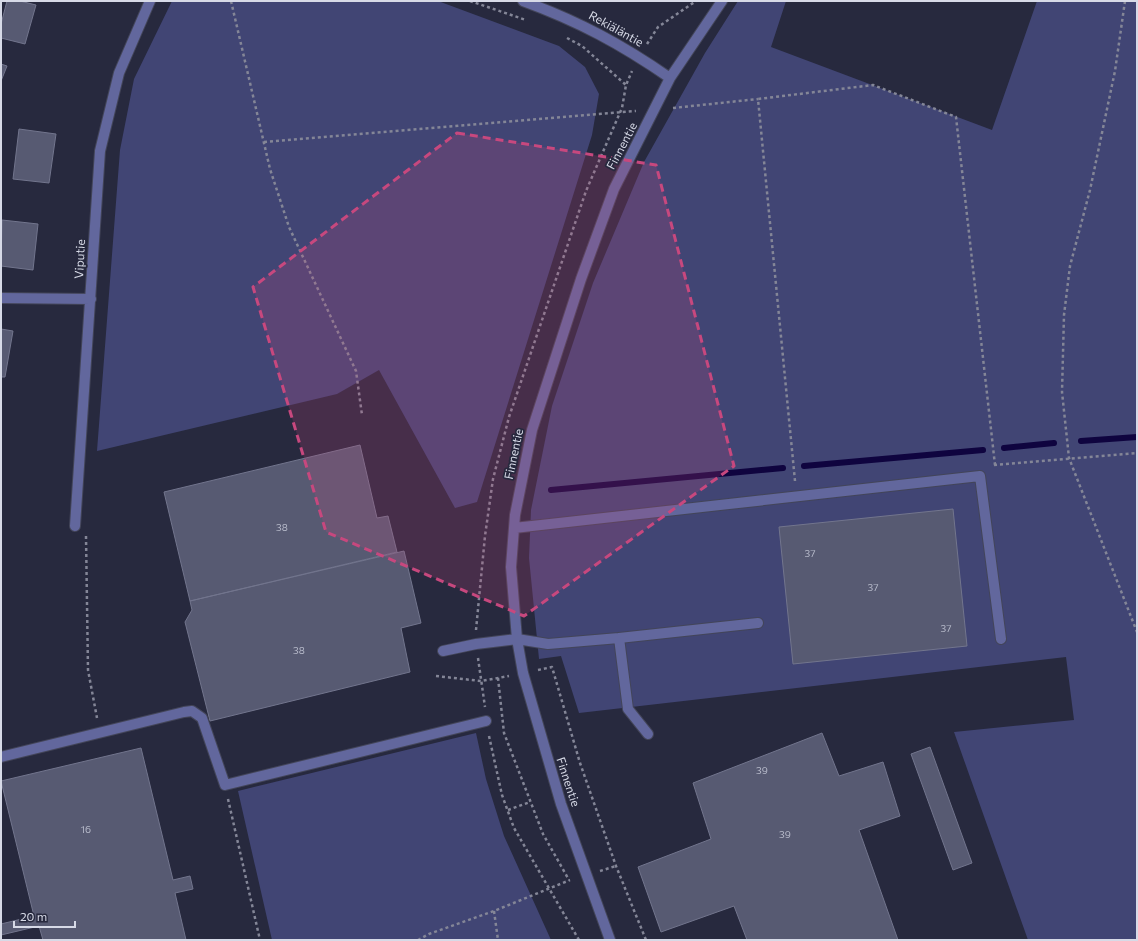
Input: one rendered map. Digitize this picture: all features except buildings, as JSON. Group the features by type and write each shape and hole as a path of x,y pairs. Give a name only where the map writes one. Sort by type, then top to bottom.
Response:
{"street":[{"name":"Viputie","path":"75,526 100,151 119,73 150,1"},
{"name":"Rekiäläntie","path":"523,1 583,24 640,57 670,78"},
{"name":"Finnentie","path":"610,940 561,804 523,673 517,638 511,567 515,515 532,430 581,279 614,189 670,78 722,1"},
{"path":"1,298 91,299"},
{"path":"514,528 980,476 1001,639"},
{"path":"443,651 517,638 548,644 758,623"},
{"path":"619,638 628,709 648,734"},
{"path":"1,756 184,712 192,712 202,718 225,785 486,722"}],"path":[{"path":"230,1 270,169 289,227 356,371 362,415"},
{"path":"470,1 527,21"},
{"path":"579,940 514,828 497,774 486,722 476,644 485,536 493,479 509,417 586,191 620,113 626,85 640,57 658,27 696,1"},
{"path":"1124,1 1115,71 1090,190 1070,266 1064,315 1062,392 1069,458 1137,632"},
{"path":"562,35 582,46 626,85"},
{"path":"264,142 655,110 873,85 956,117 995,465 1137,453"},
{"path":"758,99 796,496"},
{"path":"85,534 88,670 100,732"},
{"path":"436,676 481,681 552,667 580,763 616,866 646,940"},
{"path":"498,678 504,733 543,834 569,880"},
{"path":"225,785 260,940"},
{"path":"508,810 530,802"},
{"path":"418,940 429,934 494,911 549,888"},
{"path":"494,911 498,940"}],"highlighted area":[{"path":"457,133 656,165 734,466 524,616 326,532 253,287"}],"shaded area":[{"path":"172,1 438,1 559,46 585,67 599,94 592,135 477,502 455,508 379,370 337,394 97,451 120,150 134,79"},
{"path":"738,1 786,1 771,47 992,130 1037,1 1137,1 1137,940 1028,940 954,732 1074,720 1066,657 579,713 561,656 539,659 529,558 531,510 552,406 593,283 644,162 705,53"},
{"path":"476,733 486,779 504,836 551,940 272,940 238,791"}],"waterway":[{"path":"1081,441 1137,437"},
{"path":"1004,448 1054,443"},
{"path":"804,466 983,450"},
{"path":"551,490 783,468"}]}
